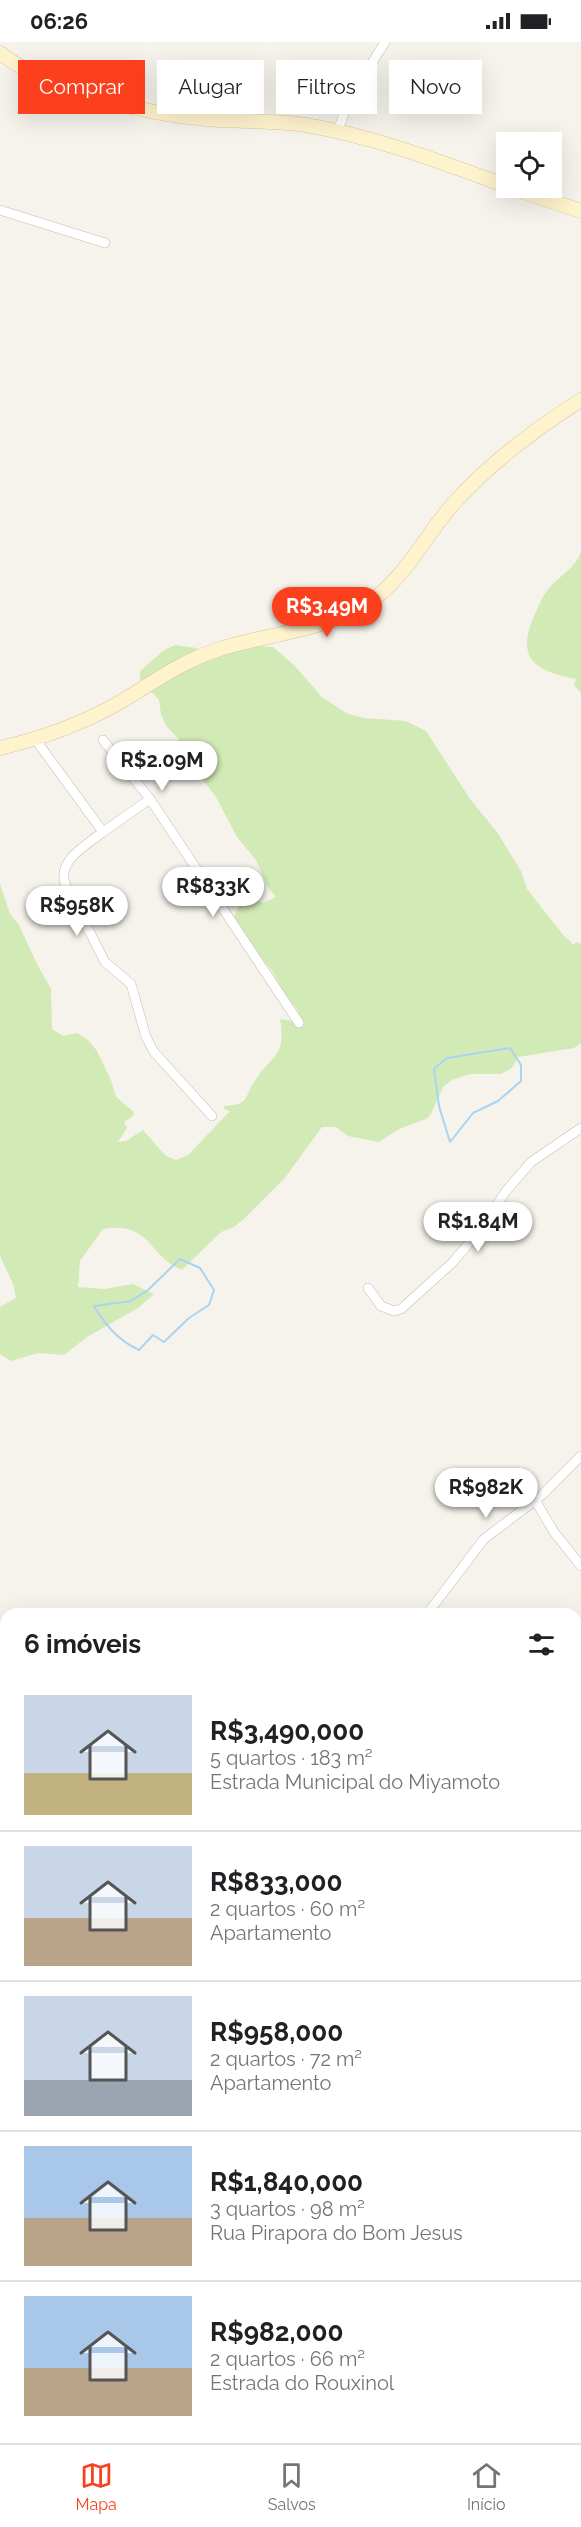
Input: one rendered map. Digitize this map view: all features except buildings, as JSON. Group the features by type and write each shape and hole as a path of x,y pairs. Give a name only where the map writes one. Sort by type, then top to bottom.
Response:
{"street":[{"path":"338,131 343,111 385,42"},
{"path":"0,53 14,63 51,81 147,110 207,119 279,121 338,131 388,144 496,182"},
{"path":"542,198 581,211"},
{"path":"0,210 105,243"},
{"path":"0,748 35,738 113,706 195,658 234,645 330,621 367,604 395,579 438,522 470,485 513,448 581,400"},
{"path":"35,738 103,832"},
{"path":"103,740 150,799 299,1023"},
{"path":"150,799 103,832 71,859 65,865 63,879 105,962 131,984 150,1045 212,1116"},
{"path":"368,1288 381,1306 394,1311 401,1309 452,1263 477,1234 506,1191 531,1162 581,1128"},
{"path":"432,1608 484,1539 535,1500 581,1456"},
{"path":"535,1500 554,1532 581,1566"}],"green space":[{"path":"581,552 581,693 574,685 576,679 539,667 528,652 527,642 529,629 543,596 572,567"},
{"path":"175,645 197,648 198,657 215,657 256,646 273,647 294,665 322,697 346,713 364,718 406,721 426,731 470,799 497,832 521,871 527,889 564,936 574,945 576,942 581,944 581,1043 574,1048 518,1057 512,1068 501,1074 470,1074 452,1080 443,1087 431,1114 426,1119 399,1129 379,1142 348,1136 336,1127 322,1127 284,1179 245,1218 234,1227 221,1232 182,1270 162,1257 141,1235 119,1228 103,1229 80,1261 78,1287 104,1289 133,1284 154,1294 138,1308 87,1337 64,1355 38,1353 11,1361 0,1354 0,1307 16,1298 13,1284 0,1256 0,884 10,914 19,925 51,989 52,1029 63,1036 77,1033 88,1040 97,1051 111,1080 116,1097 134,1112 133,1116 124,1122 127,1128 118,1142 126,1141 143,1130 166,1156 176,1160 188,1155 230,1111 224,1109 224,1106 238,1104 244,1100 260,1073 276,1055 282,1032 280,1019 298,1022 300,1017 297,1009 284,994 273,972 251,945 234,918 240,902 252,897 263,903 276,897 267,886 256,860 237,837 216,797 198,774 177,737 167,727 161,715 159,700 140,680 140,671 163,651"}],"waterway":[{"path":"510,1048 521,1065 521,1081 498,1101 473,1113 450,1142 439,1106 434,1069 447,1058 510,1048"},
{"path":"180,1259 200,1268 214,1290 209,1305 189,1318 164,1342 153,1335 139,1350 113,1332 94,1306 131,1301 148,1290 180,1259"}]}
